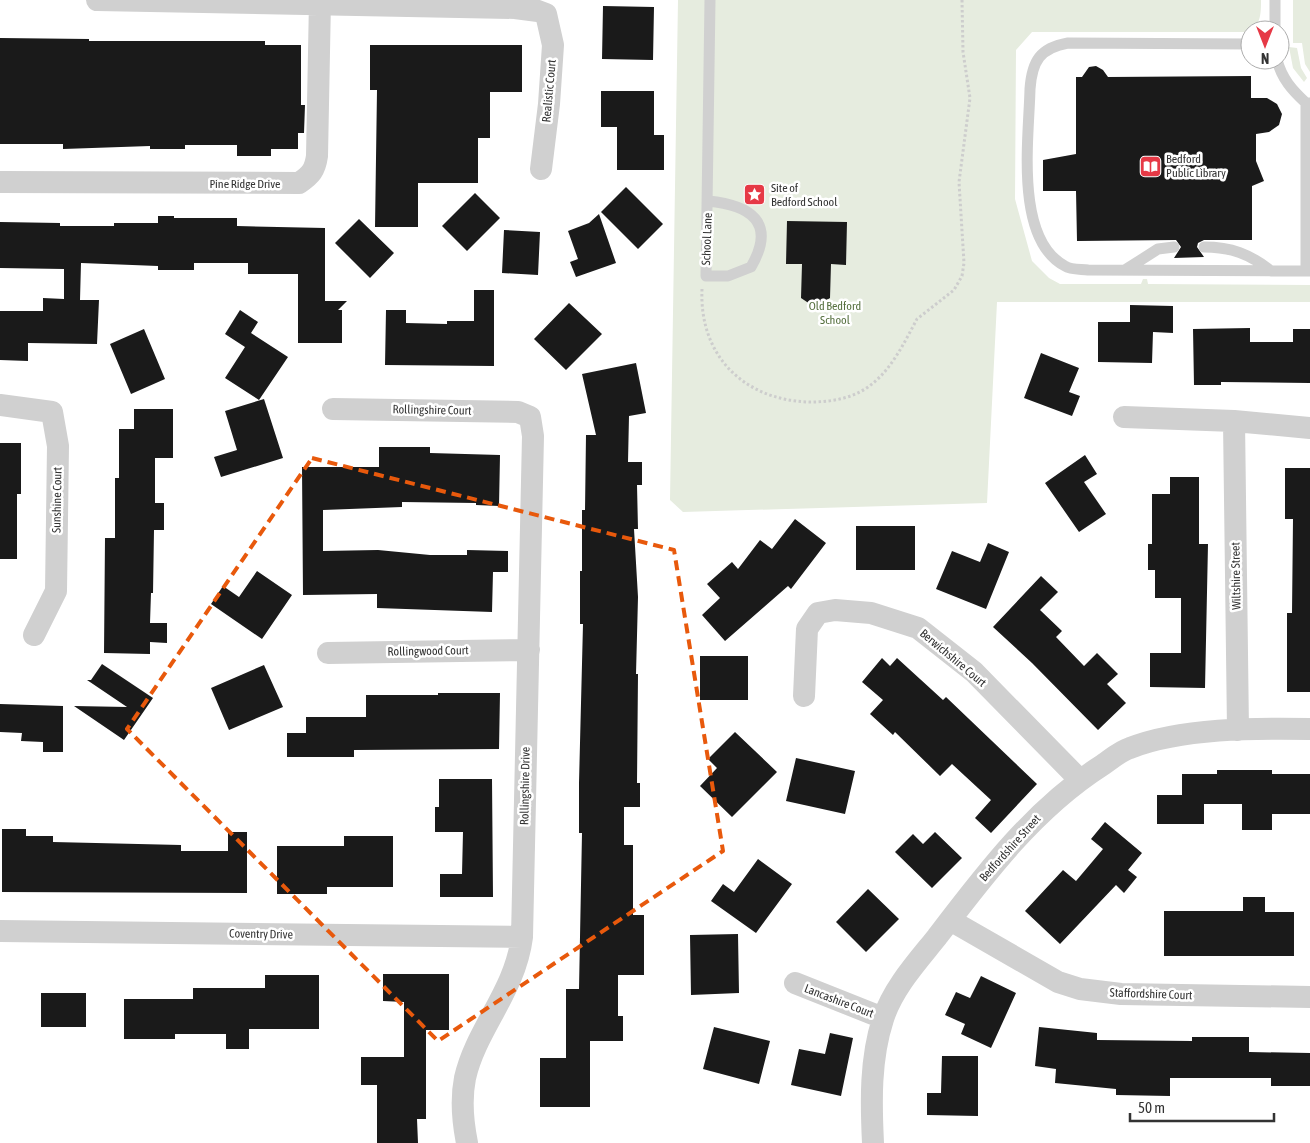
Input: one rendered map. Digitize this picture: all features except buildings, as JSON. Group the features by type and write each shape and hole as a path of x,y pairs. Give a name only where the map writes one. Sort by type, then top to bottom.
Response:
{"street":[{"path":"97,0 319,2"},
{"name":"Realistic Court","path":"319,2 515,8 538,10 546,14 553,45 549,104 541,168"},
{"name":"Pine Ridge Drive","path":"0,182 299,183 311,175 318,156 319,2"},
{"name":"Sunshine Court","path":"0,405 52,412 58,446 56,591 34,636"},
{"name":"Rollingshire Court","path":"333,409 518,412 530,417"},
{"name":"Rollingshire Drive","path":"467,1143 463,1106 465,1080 470,1062 505,994 519,957 522,937 533,436 530,417"},
{"path":"1124,417 1234,421 1310,428"},
{"name":"Wiltshire Street","path":"1234,421 1238,730"},
{"name":"Berwichshire Court","path":"804,696 807,629 818,613 835,610 872,613 918,628 974,672 1080,780"},
{"name":"Rollingwood Court","path":"328,653 529,650"},
{"name":"Bedfordshire Street","path":"873,1143 874,1052 883,1018 898,987 985,874 1036,818 1080,780 1129,748 1188,733 1310,729"},
{"name":"Staffordshire Court","path":"950,920 1058,982 1080,989 1121,994 1310,997"},
{"name":"Coventry Drive","path":"0,931 522,937"},
{"name":"Lancashire Court","path":"795,984 883,1018"}],"lane":[{"name":"School Lane","path":"708,202 728,203 744,208 754,216 759,224 761,237 759,250 751,267 728,276 706,276 710,0"},
{"path":"1275,0 1275,20"},
{"path":"1240,44 1068,44 1053,46 1040,55 1031,72 1029,202 1037,231 1052,256 1067,267 1125,270 1308,270 1308,103 1282,76 1280,70"},
{"path":"1125,270 1158,249 1174,247"},
{"path":"1204,247 1240,251 1256,259 1271,270"}],"path":[{"path":"702,295 703,316 715,349 731,371 751,387 763,393 789,400 804,401 843,398 869,386 886,370 917,319 923,312 947,297 962,276 965,249 960,195 960,169 970,98 963,52 962,0"}],"highlighted area":[{"path":"312,458 674,550 723,851 438,1041 127,729"}],"green space":[{"name":"Old Bedford School","path":"678,0 1261,0 1259,20 1240,20 1240,32 1032,32 1016,50 1015,199 1032,261 1049,278 1060,284 1141,284 1143,279 1147,279 1148,284 1310,285 1310,302 997,302 987,503 683,512 670,500"},
{"path":"1293,0 1310,0 1310,72 1305,64 1302,43 1293,43"},
{"path":"1290,47 1297,48 1301,68 1307,78 1304,82 1293,68"}],"place":[{"name":"Bedford Public Library","path":"1150,166"},
{"name":"Site of Bedford School","path":"755,195"}]}
